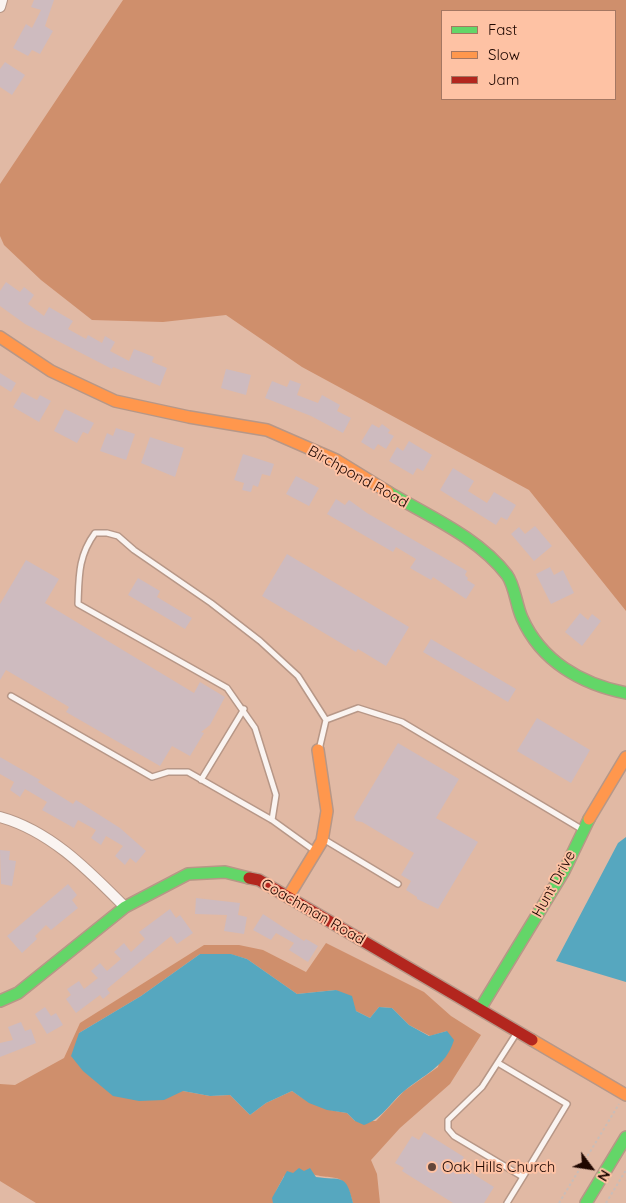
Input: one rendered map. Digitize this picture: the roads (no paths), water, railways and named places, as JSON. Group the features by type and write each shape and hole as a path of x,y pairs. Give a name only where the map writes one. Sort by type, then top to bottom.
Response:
{"street":[{"path":"0,7 2,0"},
{"name":"Birchpond Road","path":"0,337 51,371 115,401 189,417 267,430 336,460 478,546 508,576 522,618 539,648 569,673 605,689 626,693"},
{"path":"288,897 322,838 327,811 318,750"},
{"name":"Hunt Drive","path":"480,1009 564,871 583,830 626,757"},
{"path":"0,817 18,824 75,857 125,907"},
{"name":"Coachman Road","path":"0,1001 18,993 125,907 188,874 225,872 259,880 625,1094"},
{"path":"586,1203 626,1137"}],"lane":[{"path":"272,820 276,795 255,728 244,709 228,688 78,604 78,576 84,548 95,534 107,533 118,536 134,550 211,603 260,641 298,676 326,720 318,750"},
{"path":"11,696 152,777 168,772 188,772 272,820 316,851"},
{"path":"326,720 358,708 402,722 583,830"},
{"path":"201,780 244,709"},
{"path":"322,838 398,884"},
{"path":"518,1031 482,1087 448,1120 448,1129 454,1136 523,1177"},
{"path":"498,1063 567,1104 507,1203"}],"water":[{"path":"626,837 626,982 556,961 618,843"},
{"path":"200,954 231,954 247,959 297,994 336,990 352,996 356,1011 370,1018 379,1007 392,1008 409,1025 429,1036 447,1031 454,1040 440,1064 403,1092 381,1115 364,1125 355,1121 347,1113 327,1110 309,1103 292,1091 266,1103 250,1115 230,1095 210,1096 183,1091 164,1100 139,1101 113,1096 83,1071 71,1056 79,1033 141,996"},
{"path":"299,1168 304,1171 310,1168 316,1177 337,1179 345,1182 353,1203 273,1203 272,1198 287,1171 293,1173"}],"place":[{"name":"Oak Hills Church","path":"432,1167"}]}
